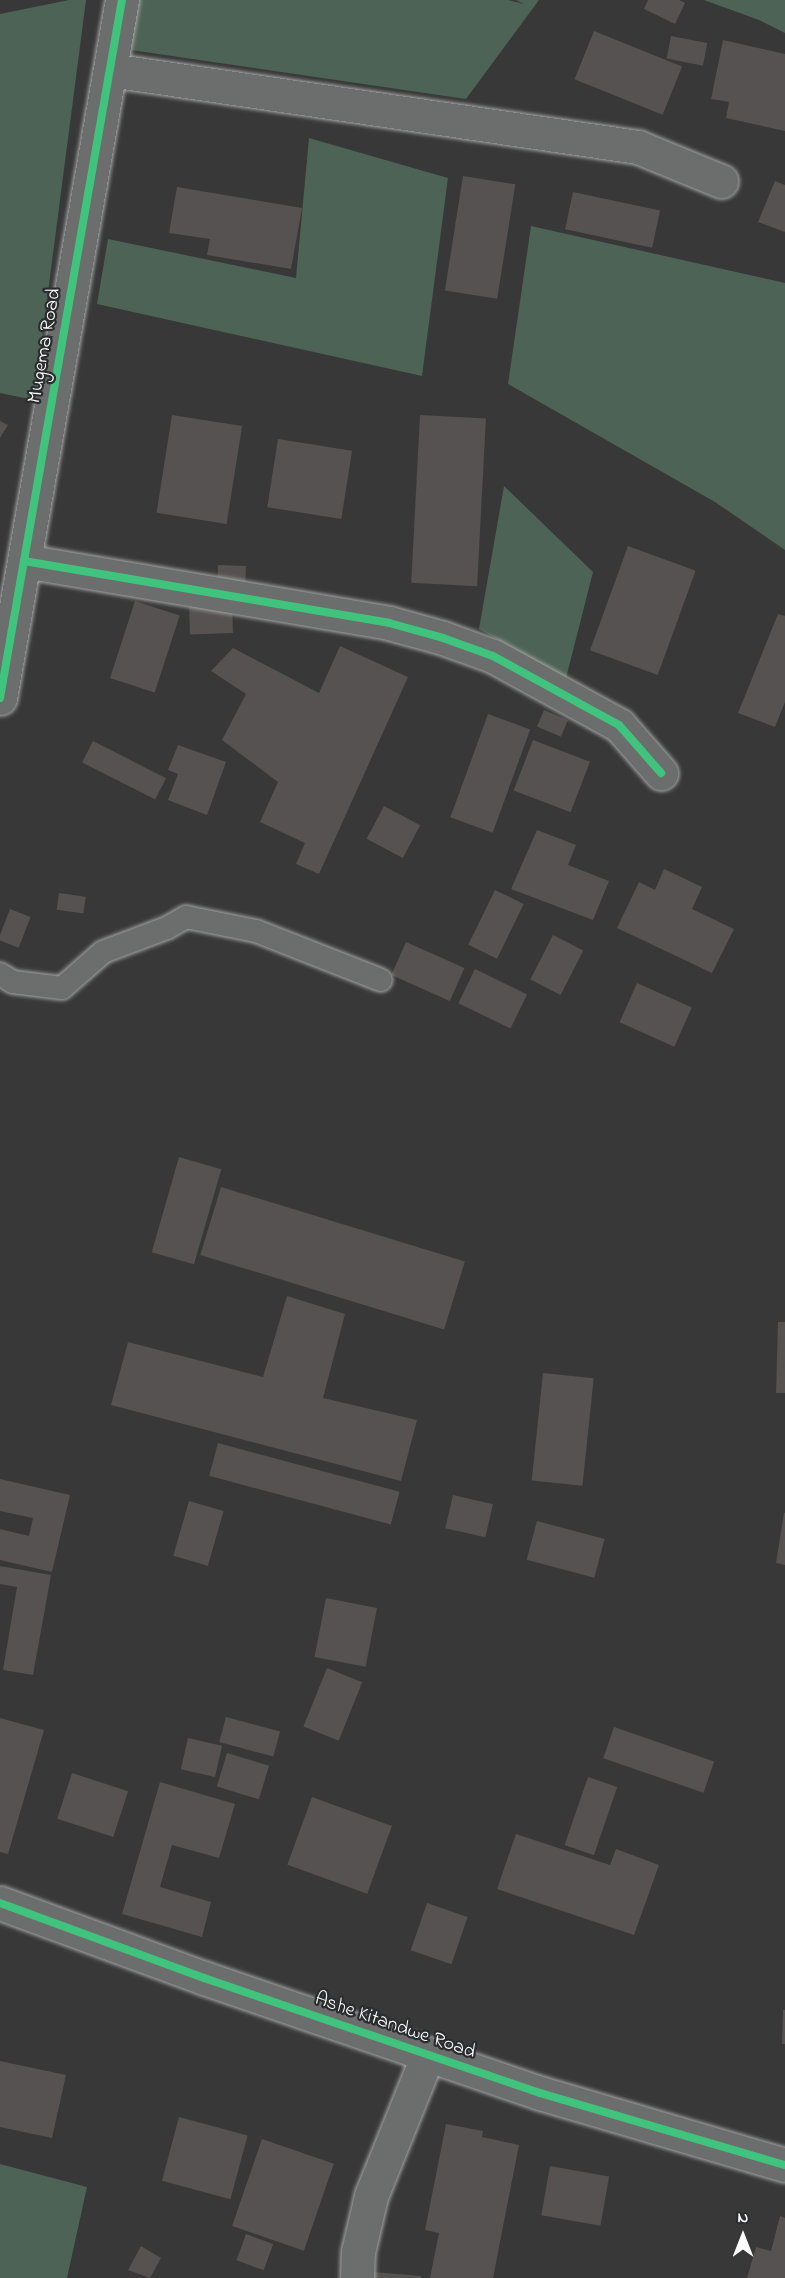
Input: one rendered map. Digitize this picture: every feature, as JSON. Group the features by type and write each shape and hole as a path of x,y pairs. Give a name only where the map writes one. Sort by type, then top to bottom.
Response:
{"street":[{"name":"Mugema Road","path":"0,698 122,0"},
{"path":"110,70 638,147 721,181"},
{"path":"24,561 389,623 443,638 494,656 619,725 661,773"},
{"name":"Ashe Kitandwe Road","path":"0,1903 204,1978 540,2092 785,2165"},
{"path":"357,2278 358,2252 371,2196 428,2054"}],"lane":[{"path":"0,974 13,982 62,988 103,952 167,928 186,916 256,931 381,980"}],"green space":[{"path":"69,0 86,0 34,400 0,393 0,14"},
{"path":"137,0 508,0 524,4 516,0 539,0 466,99 117,48"},
{"path":"704,0 785,0 785,33 759,20"},
{"path":"309,138 448,178 422,376 97,304 108,239 296,278"},
{"path":"531,226 785,283 785,550 715,502 508,384"},
{"path":"504,486 593,572 566,678 479,629"},
{"path":"0,2164 87,2187 67,2278 0,2278"}],"building":[{"path":"648,0 679,0 685,3 675,24 644,9"},
{"path":"594,31 682,67 663,115 575,79"},
{"path":"671,36 707,43 703,66 667,59"},
{"path":"723,40 785,54 785,131 726,118 729,102 711,99"},
{"path":"463,176 515,184 497,299 445,291"},
{"path":"775,181 785,185 785,232 758,222"},
{"path":"177,187 302,208 291,269 207,255 210,239 169,233"},
{"path":"573,192 660,211 652,248 565,229"},
{"path":"172,415 242,426 227,524 157,513"},
{"path":"420,415 486,418 477,586 411,583"},
{"path":"0,421 8,425 0,438"},
{"path":"278,439 352,451 341,519 267,507"},
{"path":"628,546 696,571 658,675 590,650"},
{"path":"218,565 246,566 245,584 217,583"},
{"path":"135,601 180,616 155,693 110,678"},
{"path":"232,604 233,633 190,634 189,606"},
{"path":"778,614 785,616 785,702 775,727 738,713"},
{"path":"340,646 408,677 319,874 296,864 305,843 260,822 278,782 222,740 246,694 211,671 233,648 319,693"},
{"path":"544,710 568,720 561,737 537,727"},
{"path":"488,714 530,729 493,833 450,817"},
{"path":"533,740 590,762 571,812 514,790"},
{"path":"93,741 166,778 155,800 82,762"},
{"path":"178,745 226,762 207,815 168,800 178,774 168,770"},
{"path":"384,806 420,825 403,858 367,839"},
{"path":"537,830 576,845 568,865 609,881 593,920 511,889"},
{"path":"664,869 702,887 692,909 734,929 712,973 617,928 639,882 655,890"},
{"path":"495,890 524,904 497,959 468,945"},
{"path":"59,893 86,897 83,914 57,910"},
{"path":"10,909 31,917 19,948 0,941"},
{"path":"553,935 583,950 561,995 530,980"},
{"path":"406,942 464,968 450,1001 391,975"},
{"path":"475,969 527,994 510,1029 458,1003"},
{"path":"637,983 692,1007 674,1047 620,1022"},
{"path":"179,1157 221,1169 194,1264 152,1252"},
{"path":"221,1187 465,1262 444,1329 200,1255"},
{"path":"287,1296 345,1314 323,1398 417,1420 401,1481 111,1405 128,1342 263,1377"},
{"path":"778,1322 785,1322 785,1393 776,1393"},
{"path":"543,1373 594,1378 582,1486 532,1480"},
{"path":"218,1443 400,1492 391,1524 209,1476"},
{"path":"0,1479 70,1495 52,1572 0,1560 0,1529 29,1536 33,1518 0,1511"},
{"path":"453,1495 493,1504 485,1537 445,1528"},
{"path":"189,1501 224,1511 208,1566 173,1556"},
{"path":"785,1513 785,1565 776,1563"},
{"path":"537,1521 605,1539 594,1578 527,1560"},
{"path":"0,1566 51,1575 33,1675 3,1670 17,1587 0,1584"},
{"path":"326,1598 377,1608 366,1667 315,1657"},
{"path":"327,1668 362,1682 339,1741 303,1726"},
{"path":"226,1717 280,1731 273,1757 219,1742"},
{"path":"0,1718 44,1730 8,1854 0,1852"},
{"path":"614,1727 714,1762 703,1793 603,1758"},
{"path":"188,1738 222,1746 215,1777 181,1769"},
{"path":"227,1753 269,1766 259,1799 217,1786"},
{"path":"72,1773 128,1791 113,1837 57,1819"},
{"path":"588,1777 617,1787 594,1855 565,1845"},
{"path":"160,1782 235,1804 219,1858 172,1845 160,1887 211,1902 202,1937 122,1914"},
{"path":"312,1797 392,1826 367,1894 287,1865"},
{"path":"516,1834 610,1865 616,1849 659,1865 634,1935 497,1889"},
{"path":"427,1903 468,1917 451,1964 411,1950"},
{"path":"783,2010 785,2010 785,2044 782,2044"},
{"path":"0,2061 66,2075 52,2138 0,2127"},
{"path":"179,2117 248,2135 230,2199 162,2181"},
{"path":"446,2124 483,2131 482,2137 519,2145 493,2278 430,2278 439,2233 425,2230"},
{"path":"262,2139 334,2164 304,2251 232,2226"},
{"path":"550,2166 609,2176 600,2226 541,2215"},
{"path":"780,2216 785,2218 785,2278 747,2278 756,2247 771,2251"},
{"path":"246,2234 273,2244 264,2270 236,2260"},
{"path":"141,2246 161,2258 150,2278 128,2270"},
{"path":"374,2272 421,2276 421,2278 374,2278"}],"cycle path":[{"path":"0,698 122,0"},
{"path":"24,561 389,623 443,638 493,656 619,725 661,773"},
{"path":"0,1903 204,1978 540,2093 785,2165"}]}
